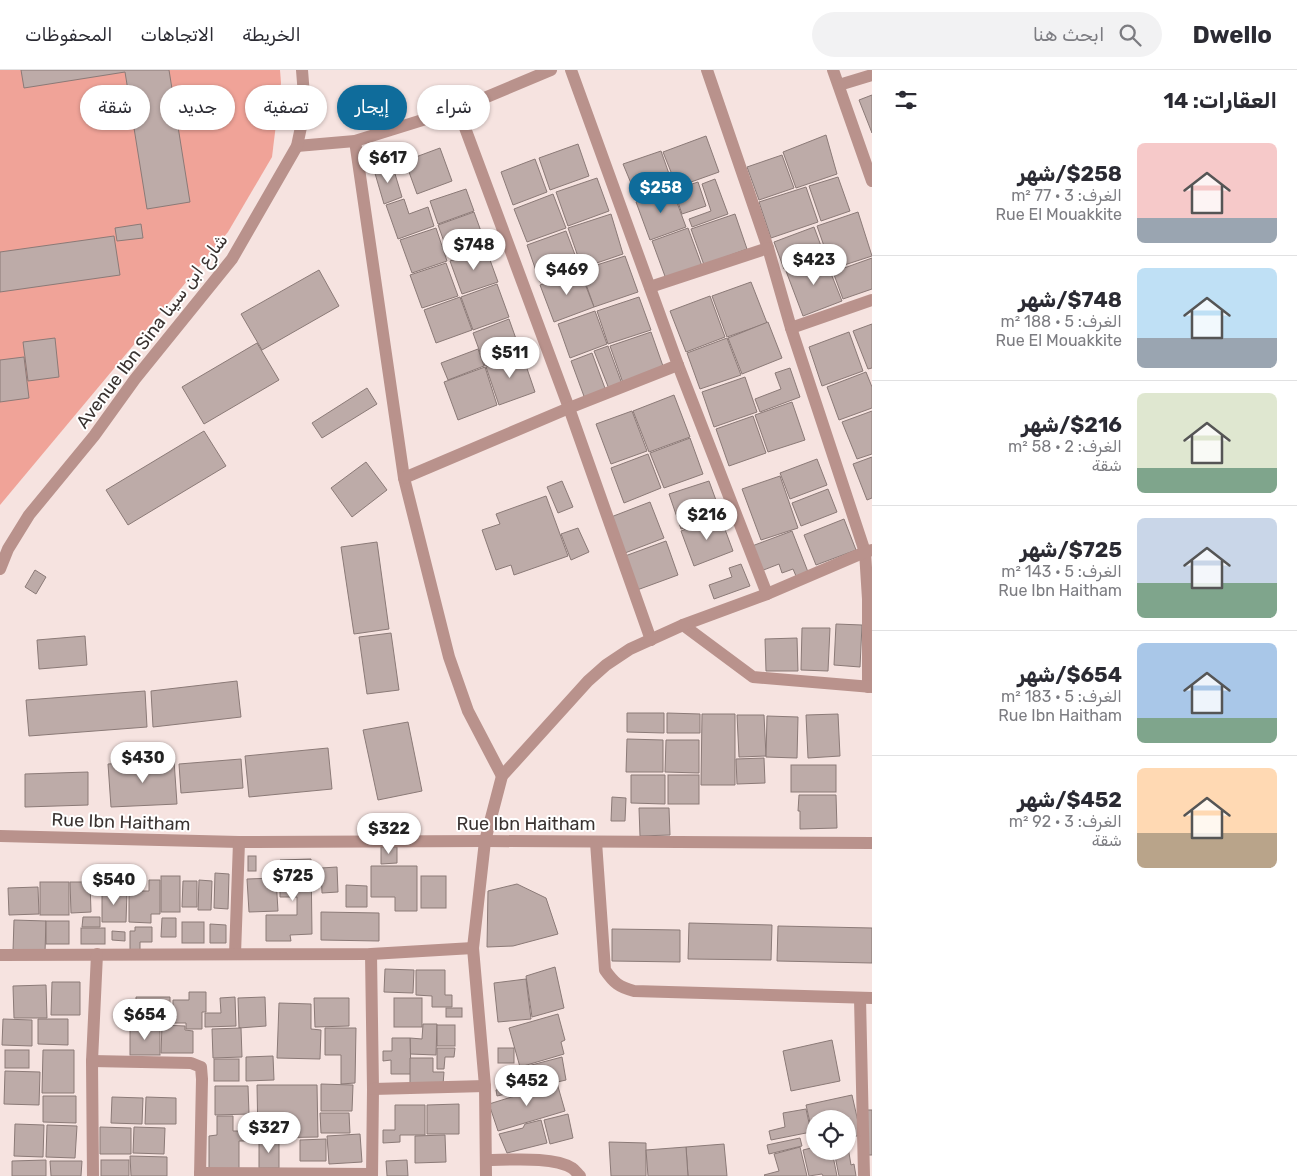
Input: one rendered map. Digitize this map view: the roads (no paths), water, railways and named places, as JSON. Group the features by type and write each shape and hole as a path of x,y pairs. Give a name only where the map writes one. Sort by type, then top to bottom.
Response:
{"street":[{"name":"Avenue Ibn Sina شارع ابن سينا","path":"0,569 8,549 28,515 94,436 135,379 232,259 297,146 305,108 302,70"},
{"path":"490,96 551,70"},
{"path":"571,70 678,365 767,594"},
{"path":"683,625 753,677 870,687 868,551 791,328 768,248 707,70"},
{"path":"833,70 872,181"},
{"path":"839,85 872,75"},
{"path":"297,146 355,141 417,122"},
{"path":"466,130 569,408 651,640"},
{"path":"355,141 404,478 449,657 468,711 502,776"},
{"path":"650,287 768,248"},
{"path":"791,328 872,300"},
{"path":"404,478 569,408 678,365"},
{"path":"486,1176 486,1086 473,948 485,841 502,776 588,682 606,665 630,649 683,625 767,594 868,551"},
{"name":"Rue Ibn Haitham","path":"0,836 238,842 872,843"},
{"path":"235,954 238,842"},
{"path":"596,842 605,970 614,982 624,988 634,991 866,998 864,1176"},
{"path":"0,955 371,954 473,948"},
{"path":"93,1176 92,1061 97,954"},
{"path":"92,1061 192,1063 201,1067 200,1174 372,1175 371,954"},
{"path":"373,1089 486,1086"},
{"path":"486,1160 549,1161 573,1168 580,1176"}]}
